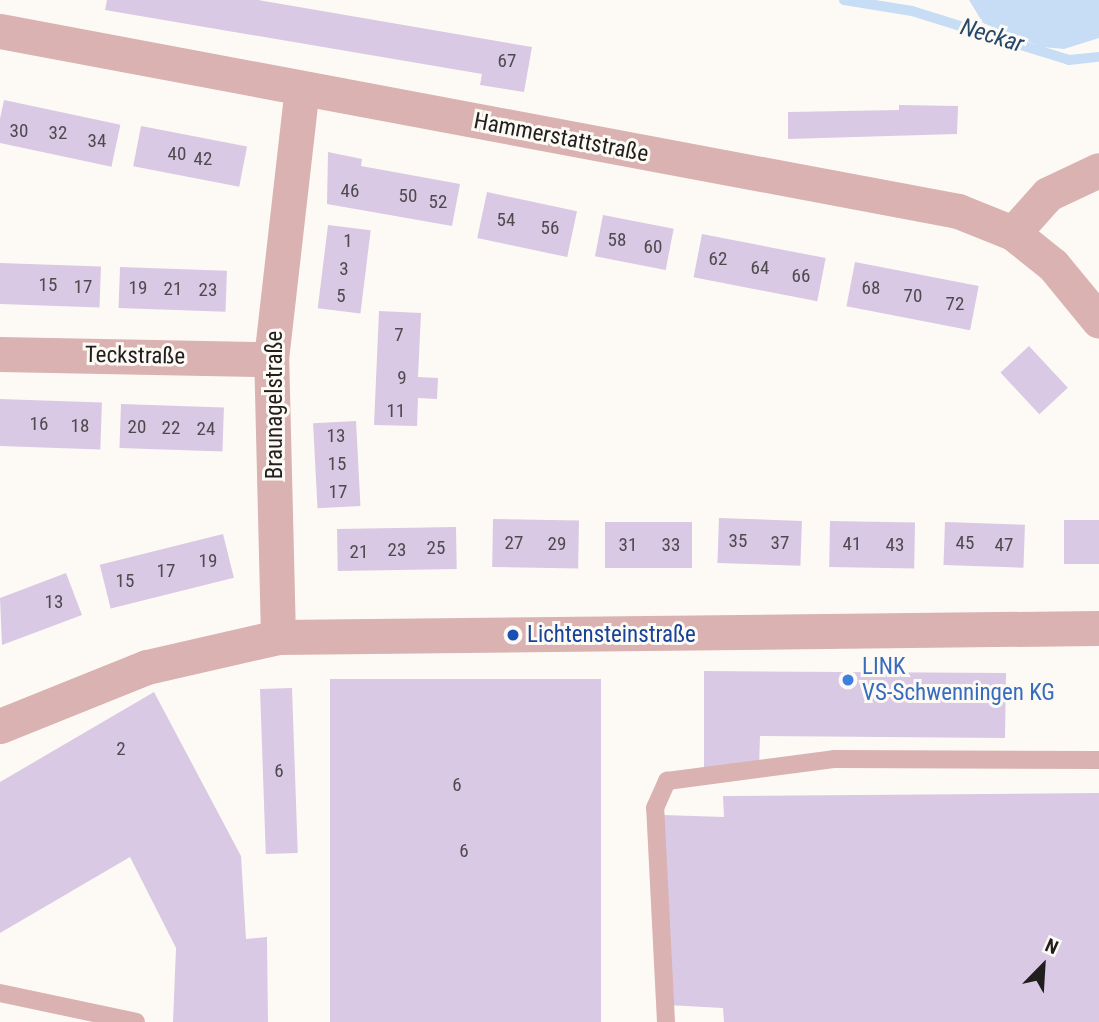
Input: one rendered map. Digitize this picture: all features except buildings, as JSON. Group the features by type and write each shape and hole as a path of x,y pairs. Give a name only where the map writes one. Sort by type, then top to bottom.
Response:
{"street":[{"name":"Hammerstattstraße","path":"0,31 958,211 1013,233 1053,265 1099,321"},
{"name":"Braunagelstraße","path":"278,638 271,359 302,89"},
{"path":"1013,233 1048,194 1099,170"},
{"name":"Teckstraße","path":"0,354 271,359"},
{"path":"0,726 148,667 278,638 1099,628"}],"lane":[{"path":"666,1022 655,808 667,781 834,759 1099,760"},
{"path":"0,993 136,1022"}],"water":[{"path":"969,0 1099,0 1099,38 1064,49 1042,47 983,23"}],"waterway":[{"name":"Neckar","path":"844,0 912,11 1069,60 1099,57"}],"place":[{"name":"Lichtensteinstraße","path":"513,635"},
{"name":"LINK VS-Schwenningen KG","path":"848,680"}]}
